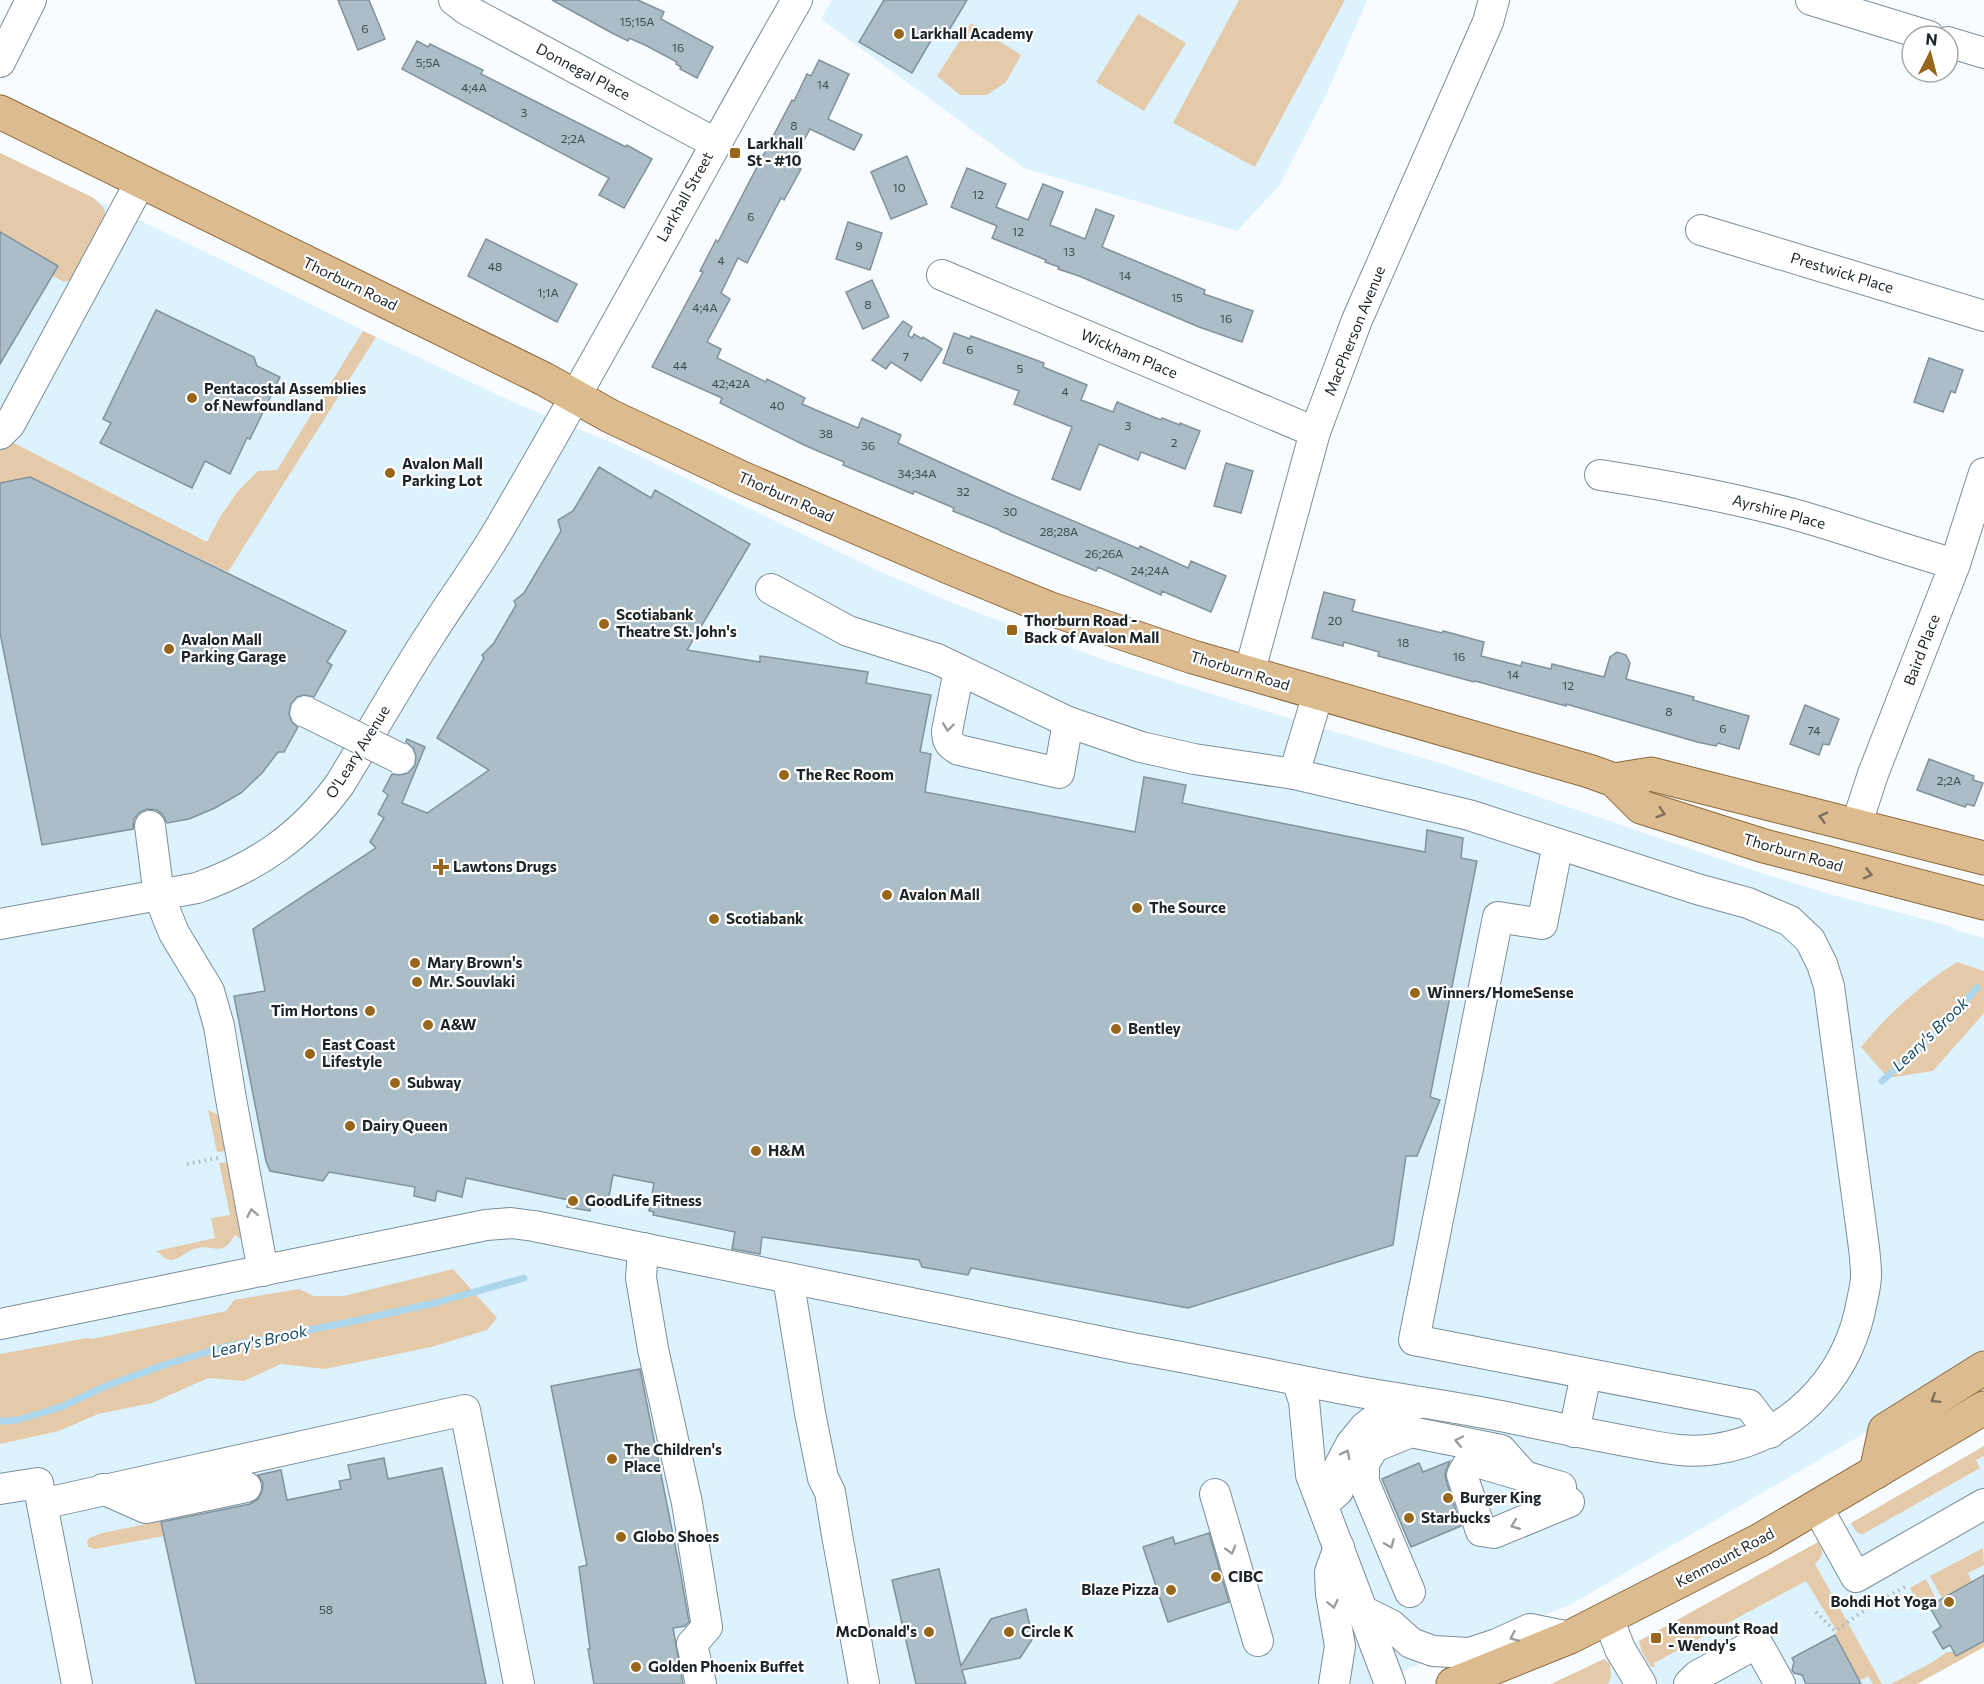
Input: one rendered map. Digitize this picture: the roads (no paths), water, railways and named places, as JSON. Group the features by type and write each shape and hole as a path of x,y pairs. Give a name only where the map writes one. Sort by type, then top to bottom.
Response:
{"main road":[{"name":"Thorburn Road","path":"0,112 544,379 610,416 732,474 1048,608 1249,674 1589,771 1614,780 1641,807 1764,846 1984,903"},
{"name":"Thorburn Road","path":"1614,780 1652,774 1976,854"},
{"path":"1876,1472 1885,1430 1984,1368"},
{"name":"Kenmount Road","path":"1453,1684 1570,1637 1760,1540 1984,1408"}],"street":[{"path":"0,62 32,0"},
{"name":"Donnegal Place","path":"454,0 467,10 715,143"},
{"name":"Larkhall Street","path":"576,397 715,143 797,0"},
{"name":"MacPherson Avenue","path":"1249,674 1315,432 1357,320 1488,22 1494,0"},
{"path":"1811,0 1887,11 1909,24"},
{"path":"1960,46 1984,53"},
{"path":"0,434 10,424 141,181"},
{"name":"Prestwick Place","path":"1701,230 1984,316"},
{"name":"Wickham Place","path":"942,275 1315,432"},
{"name":"O'Leary Avenue","path":"0,924 197,888 239,872 294,835 326,803 340,784 431,633 474,571 576,397"},
{"name":"Baird Place","path":"1856,826 1873,774 1955,564 1984,473"},
{"name":"Ayrshire Place","path":"1600,475 1692,490 1749,503 1955,564"},
{"path":"0,1324 486,1225 511,1223 1132,1348 1683,1451 1715,1450 1770,1433 1796,1416 1822,1388 1841,1362 1855,1332 1866,1277 1836,1026 1829,986 1822,964 1810,940 1790,921 1748,903 1697,889 1469,815 1294,774 1194,759 1141,747 1068,722 937,659 848,631 771,589"},
{"path":"959,670 947,731 947,739 951,746 959,750 1059,773 1068,722"},
{"path":"1294,774 1318,694"},
{"path":"306,712 399,758"},
{"path":"150,826 159,896 174,933 209,991 219,1026 263,1270"},
{"path":"1558,844 1542,924 1498,917 1414,1340 1749,1405 1770,1433"},
{"path":"643,1248 641,1278 653,1349 687,1503 707,1627 692,1644 701,1684"},
{"path":"788,1278 808,1402 823,1478 830,1492 864,1684"},
{"path":"1574,1432 1586,1374"},
{"path":"1297,1380 1304,1401 1311,1474 1390,1684"},
{"path":"1323,1504 1338,1491 1339,1467 1351,1444 1365,1427 1386,1411 1419,1403"},
{"path":"42,1504 465,1410 519,1684"},
{"path":"1410,1592 1364,1482 1364,1463 1374,1447 1411,1432 1501,1450 1525,1477 1565,1495 1494,1533 1481,1531 1462,1475 1467,1466 1480,1463 1525,1477"},
{"path":"0,1489 38,1483 77,1684"},
{"path":"103,1489 146,1508 246,1487"},
{"path":"1215,1494 1258,1641"},
{"path":"1817,1507 1856,1577 1984,1503"},
{"path":"1334,1684 1340,1646 1331,1594 1330,1572 1339,1547"},
{"path":"1363,1611 1391,1625 1412,1643 1433,1651 1470,1653 1530,1629 1570,1637"},
{"path":"1608,1618 1620,1649 1641,1684"},
{"path":"1689,1684 1697,1676 1757,1643 1780,1684"},
{"path":"1749,1648 1770,1684"}],"waterway":[{"name":"Leary's Brook","path":"1882,1081 1938,1031 1977,988"},
{"name":"Leary's Brook","path":"0,1421 18,1420 61,1407 106,1386 224,1347 435,1303 524,1278"}],"place":[{"name":"Larkhall Academy","path":"899,34"},
{"name":"Larkhall St - #10","path":"735,153"},
{"name":"Pentacostal Assemblies of Newfoundland","path":"192,398"},
{"name":"Avalon Mall Parking Lot","path":"390,473"},
{"name":"Scotiabank Theatre St. John's","path":"604,624"},
{"name":"Thorburn Road - Back of Avalon Mall","path":"1012,630"},
{"name":"Avalon Mall Parking Garage","path":"169,649"},
{"name":"The Rec Room","path":"784,775"},
{"name":"Lawtons Drugs","path":"441,867"},
{"name":"Avalon Mall","path":"887,895"},
{"name":"The Source","path":"1137,908"},
{"name":"Scotiabank","path":"714,919"},
{"name":"Mary Brown's","path":"415,963"},
{"name":"Mr. Souvlaki","path":"417,982"},
{"name":"Winners/HomeSense","path":"1415,993"},
{"name":"Tim Hortons","path":"370,1011"},
{"name":"A&W","path":"428,1025"},
{"name":"Bentley","path":"1116,1029"},
{"name":"East Coast Lifestyle","path":"310,1054"},
{"name":"Subway","path":"395,1083"},
{"name":"Dairy Queen","path":"350,1126"},
{"name":"H&M","path":"756,1151"},
{"name":"GoodLife Fitness","path":"573,1201"},
{"name":"The Children's Place","path":"612,1459"},
{"name":"Burger King","path":"1448,1498"},
{"name":"Starbucks","path":"1409,1518"},
{"name":"Globo Shoes","path":"621,1537"},
{"name":"CIBC","path":"1216,1577"},
{"name":"Blaze Pizza","path":"1171,1590"},
{"name":"Bohdi Hot Yoga","path":"1949,1602"},
{"name":"McDonald's","path":"929,1632"},
{"name":"Circle K","path":"1009,1632"},
{"name":"Kenmount Road - Wendy's","path":"1656,1638"},
{"name":"Golden Phoenix Buffet","path":"636,1667"}]}
